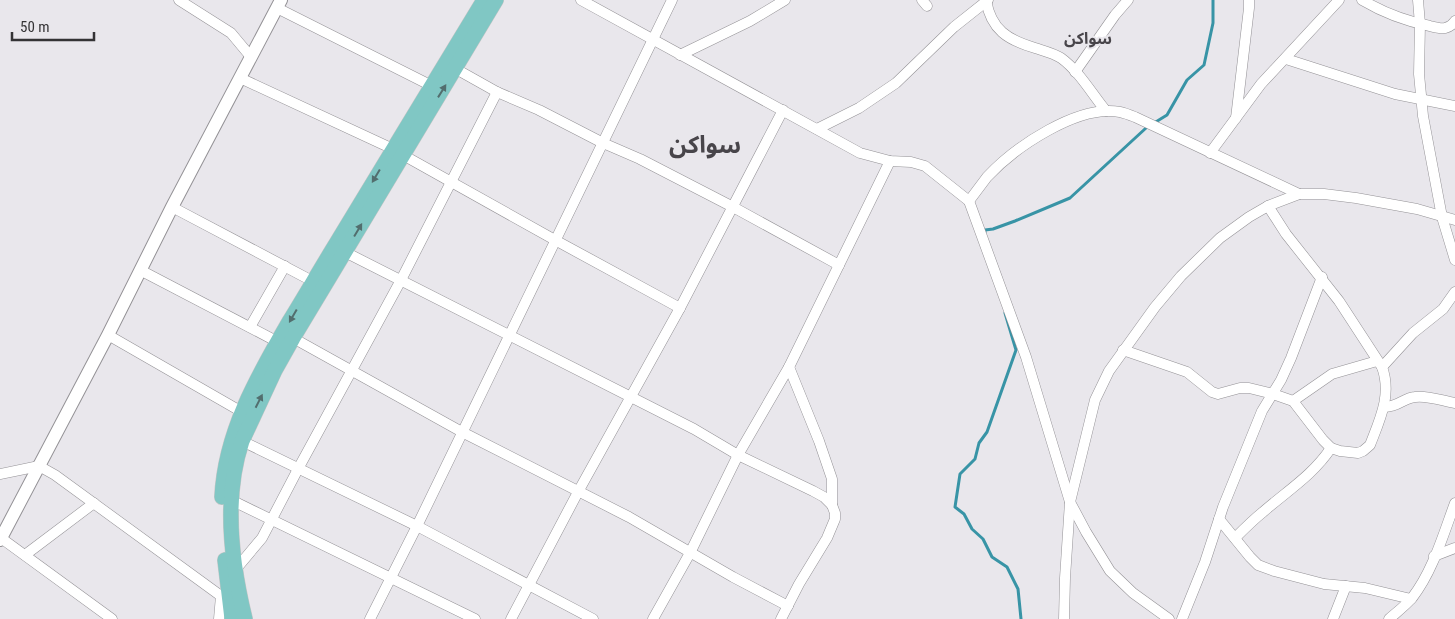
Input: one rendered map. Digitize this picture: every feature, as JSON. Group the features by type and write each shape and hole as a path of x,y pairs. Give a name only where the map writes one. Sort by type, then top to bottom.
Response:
{"main road":[{"path":"232,619 223,540 222,495 224,465 242,412 278,342 340,249 398,152 432,86 484,0"},
{"path":"398,152 456,69 496,0"},
{"path":"245,619 230,597 236,569 231,500 238,452 252,416 293,338 318,284"}],"street":[{"path":"178,0 231,33 251,57"},
{"path":"581,0 860,152 890,161 911,162 925,166 969,202 1026,357 1070,502 1110,571 1133,593 1168,619"},
{"path":"370,619 672,0"},
{"path":"680,54 750,21 785,0"},
{"path":"1075,72 1115,15 1128,0"},
{"path":"1236,119 1250,8 1249,0"},
{"path":"1210,153 1262,84 1339,0"},
{"path":"1362,0 1381,11 1420,24 1444,29 1455,21"},
{"path":"1418,0 1423,116 1442,217 1455,260"},
{"path":"817,129 859,108 896,83 954,27 987,1 991,16 998,30 1016,41 1059,56 1075,72 1106,111"},
{"path":"112,619 25,555 0,539 279,4 432,86"},
{"path":"1286,59 1395,94 1455,106"},
{"path":"456,69 497,92 547,114 603,144 640,159 839,265"},
{"path":"240,78 398,152 680,308"},
{"path":"236,569 256,547 272,520 401,280 497,92"},
{"path":"511,619 578,492 680,308 783,110"},
{"path":"969,202 988,177 1013,154 1041,134 1076,116 1106,111 1120,112 1135,117 1299,194"},
{"path":"653,619 690,553 738,455 789,367 890,161"},
{"path":"1064,619 1070,502 1096,400 1109,371 1123,350 1181,276 1220,238 1249,217 1268,206 1299,194 1324,194 1356,198 1417,209 1455,220"},
{"path":"1123,350 1187,372 1212,392 1218,394 1249,388 1273,394 1293,402 1331,448 1352,453 1364,451 1370,445 1384,407 1387,388 1386,378 1380,364 1340,301 1286,234 1268,206"},
{"path":"172,207 318,284"},
{"path":"340,249 694,429 738,455 824,497 832,505"},
{"path":"250,327 285,266"},
{"path":"140,270 278,342"},
{"path":"1182,619 1262,411 1281,380 1291,358 1322,277"},
{"path":"1293,402 1332,374 1380,364 1413,333 1443,309 1455,292"},
{"path":"108,335 242,412"},
{"path":"293,338 462,432 629,517 690,553 788,606"},
{"path":"781,619 827,538 835,519 832,505 832,479 789,367"},
{"path":"1384,407 1397,406 1413,396 1455,403"},
{"path":"242,441 417,526 593,619"},
{"path":"1235,538 1263,511 1304,479 1322,461 1331,448"},
{"path":"0,474 39,466 63,480 230,597 219,619"},
{"path":"231,500 475,619"},
{"path":"25,555 94,502"},
{"path":"1389,619 1411,599 1422,582 1455,503"},
{"path":"1219,519 1258,565 1324,584 1365,588 1411,599"},
{"path":"1434,556 1455,548"},
{"path":"1333,619 1346,586"}],"waterway":[{"path":"985,232 985,230 1015,221 1070,198 1146,128 1167,115 1187,80 1204,65 1213,23 1213,0"},
{"path":"1005,313 1016,350 987,432 979,443 975,459 960,474 955,507 964,514 972,529 983,539 992,557 1007,567 1018,589 1021,619"}],"district":[{"name":"سواكن","path":"1088,38"},
{"name":"سواكن","path":"705,145"}]}
